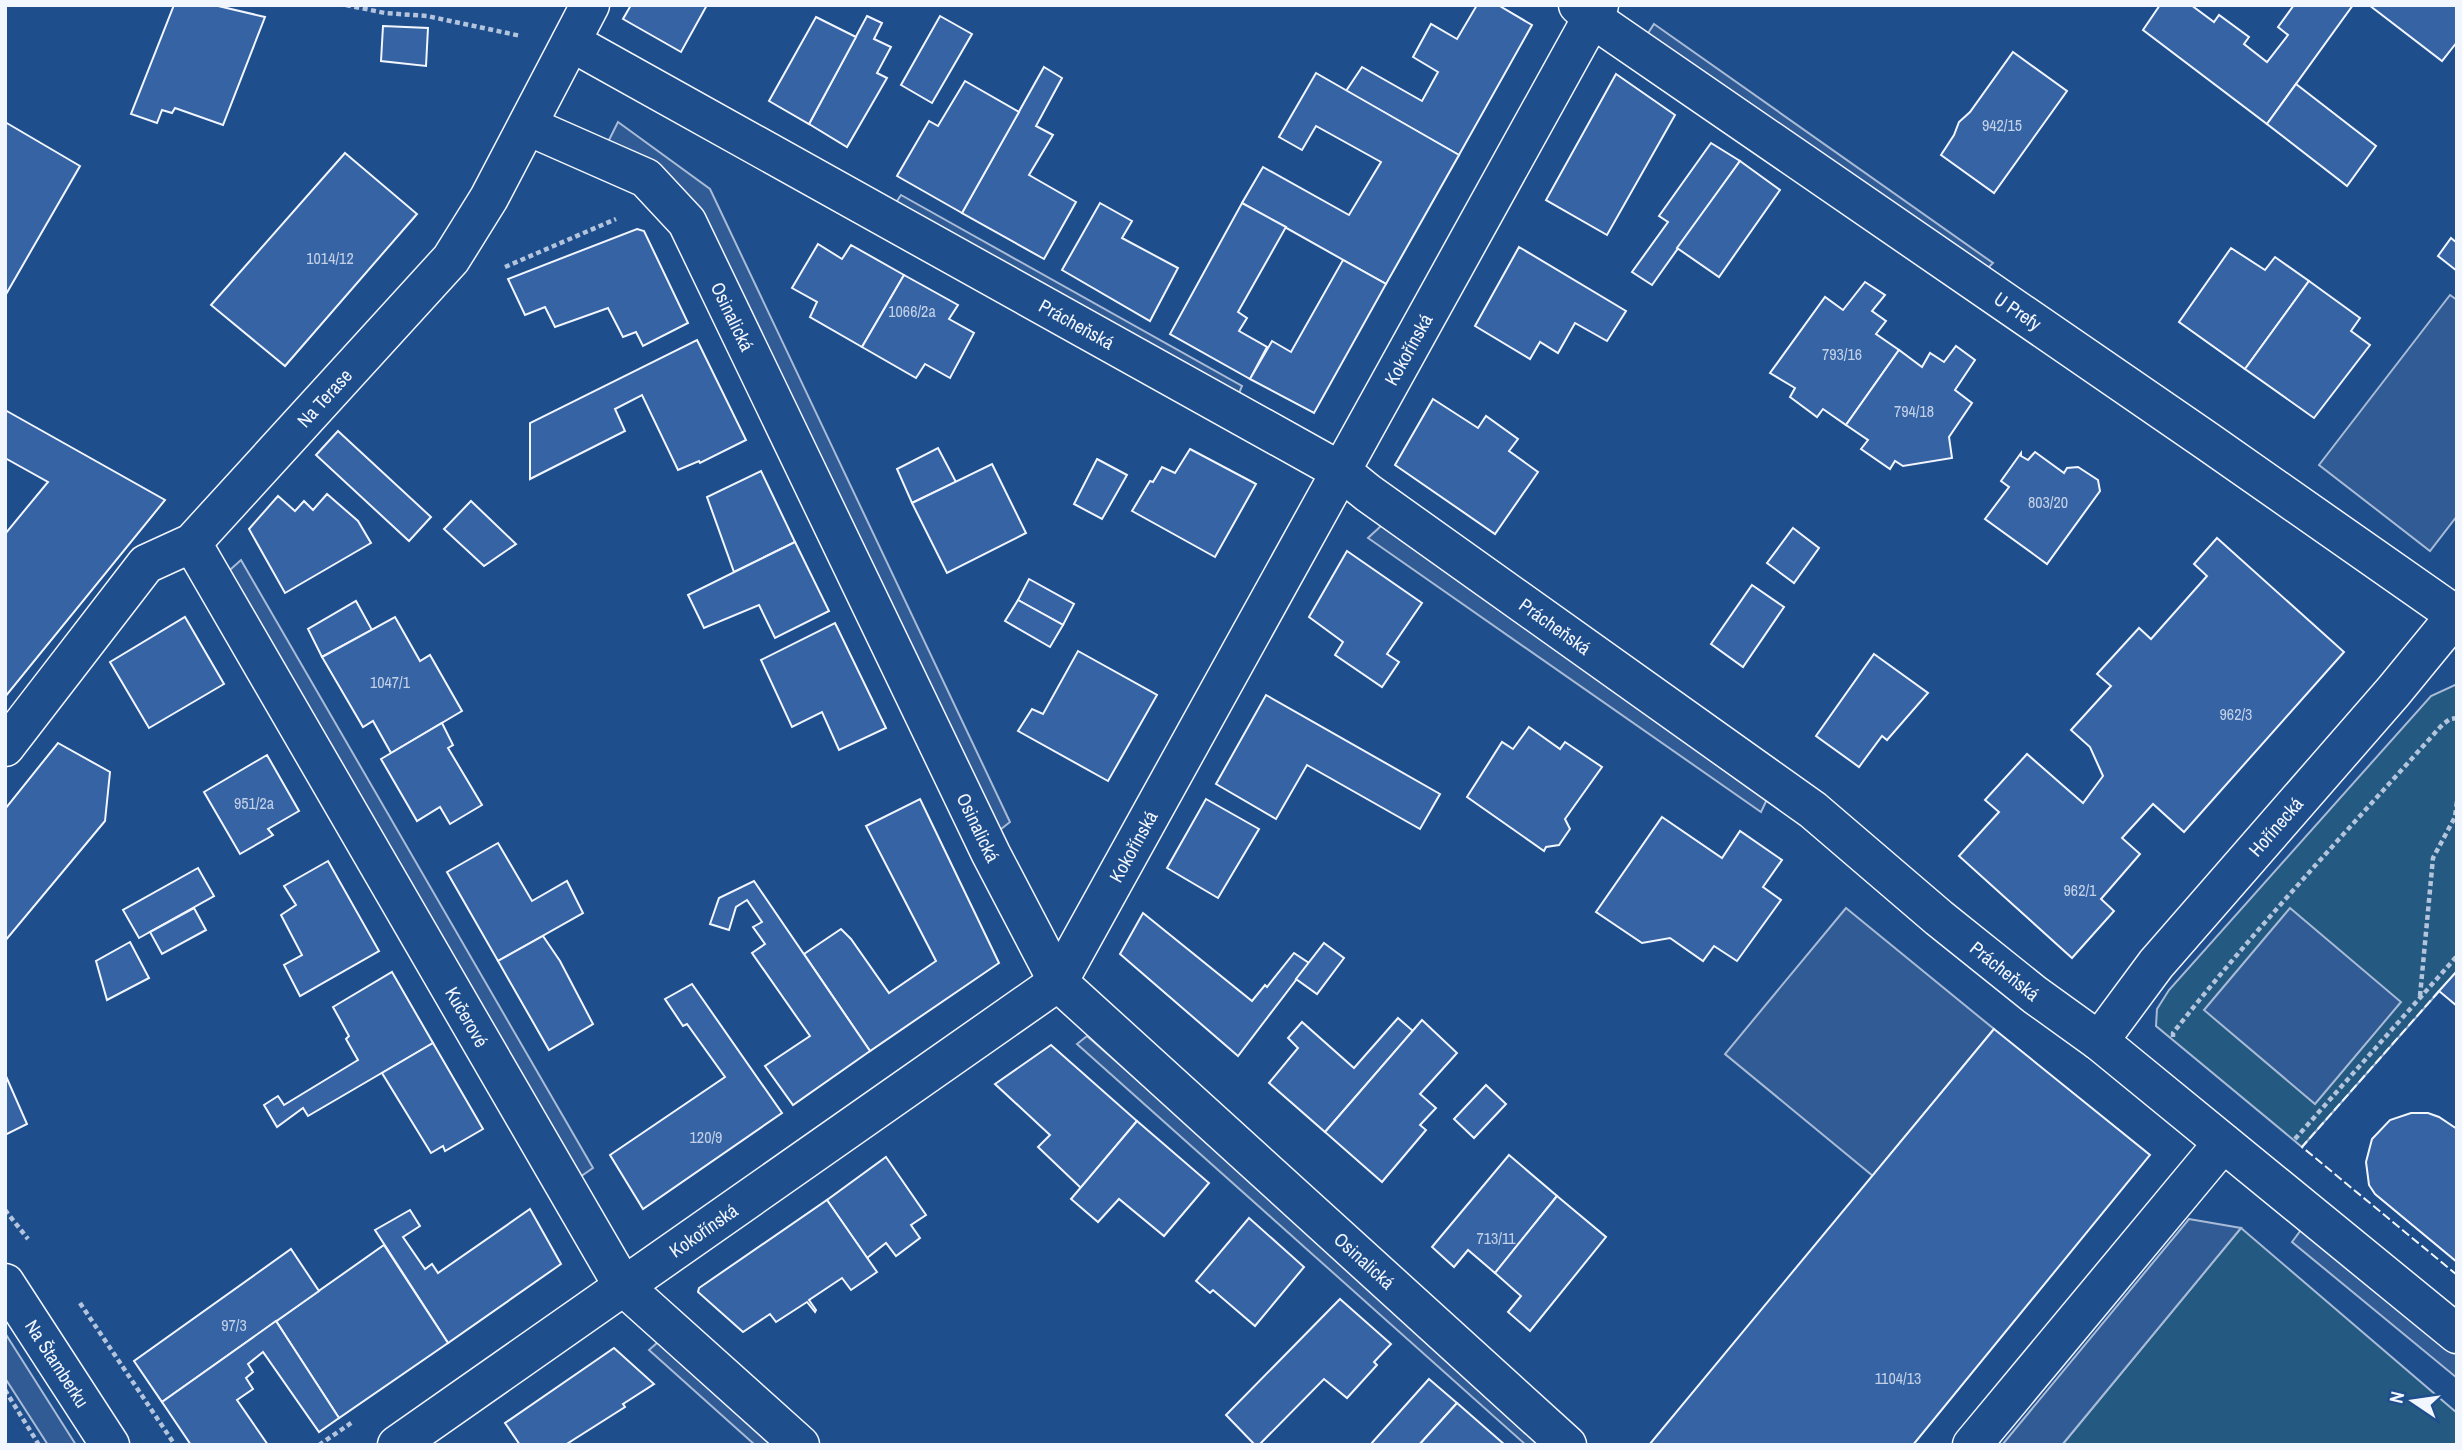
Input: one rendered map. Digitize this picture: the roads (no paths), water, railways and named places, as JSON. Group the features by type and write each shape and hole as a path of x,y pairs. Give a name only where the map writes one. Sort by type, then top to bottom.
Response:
{"street":[{"name":"Na Terase","path":"5,747 146,564 192,543 451,259 489,198 590,5"},
{"name":"Kokořínská","path":"397,1445 1058,982 1342,472 1590,10"},
{"name":"U Prefy","path":"1590,10 2456,615"},
{"name":"Prácheňská","path":"570,42 1342,472 1813,810 2013,978 2099,1041 2457,1334"},
{"name":"Osinalická","path":"528,126 646,178 687,222 991,854 1058,982 1567,1445"},
{"name":"Kučerové","path":"192,543 623,1286 800,1445"},
{"name":"Hořínecká","path":"2099,1041 2156,964 2393,692 2456,615"},
{"path":"1972,1445 2222,1143"},
{"name":"Na Štamberku","path":"5,1283 110,1445"}]}
